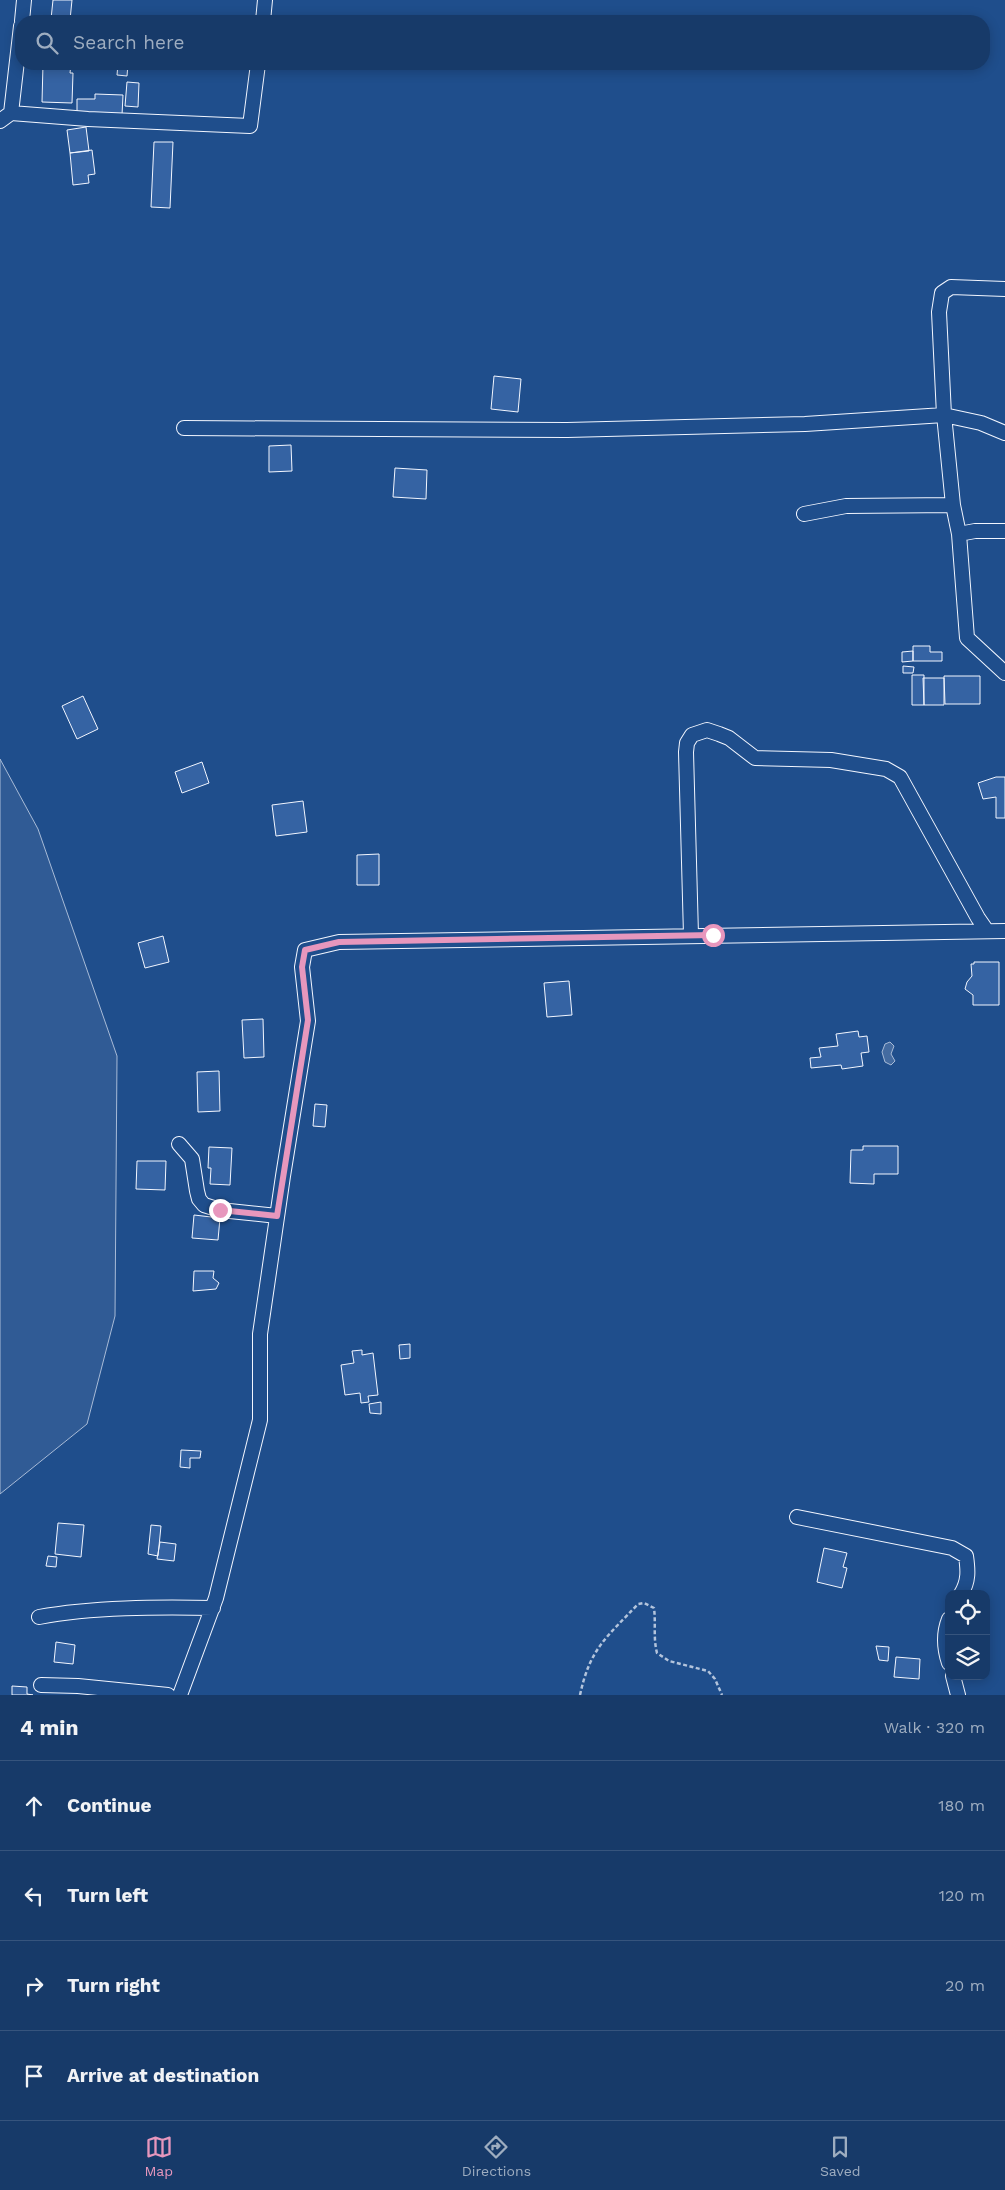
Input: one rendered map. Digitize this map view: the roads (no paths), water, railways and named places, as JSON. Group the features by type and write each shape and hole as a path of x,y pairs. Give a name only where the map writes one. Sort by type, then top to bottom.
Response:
{"street":[{"path":"23,15 24,0"},
{"path":"264,15 265,0"},
{"path":"15,62 6,117 250,126 257,70"},
{"path":"1005,289 951,287 942,293 939,312 944,415 953,505 959,534 967,638 1005,673"},
{"path":"184,428 567,430 805,424 944,415 981,423 1005,433"},
{"path":"804,514 846,506 953,505"},
{"path":"959,534 975,531 1005,531"},
{"path":"691,935 686,752 687,743 692,735 707,730 729,738 755,758 831,760 886,769 900,777 987,931"},
{"path":"180,1695 213,1608 260,1420 260,1334 308,1020 302,967 305,950 339,942 1005,931"},
{"path":"179,1144 192,1159 199,1199 204,1205 220,1210 277,1216"},
{"path":"798,1517 952,1548 966,1556 968,1572 964,1590"},
{"path":"39,1617 65,1612 213,1608"},
{"path":"954,1680 958,1695"},
{"path":"41,1685 78,1686 168,1695"}]}
